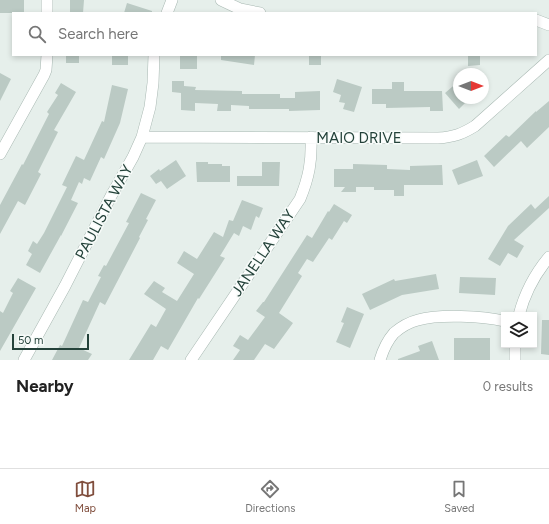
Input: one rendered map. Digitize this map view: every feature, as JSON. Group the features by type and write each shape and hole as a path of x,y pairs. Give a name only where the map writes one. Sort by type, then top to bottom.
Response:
{"street":[{"path":"47,0 47,12"},
{"path":"166,12 172,0"},
{"path":"221,0 240,9 255,12"},
{"path":"537,20 549,25"},
{"path":"0,154 44,75 46,70 47,56"},
{"name":"PAULISTA WAY","path":"24,360 65,286 142,137 150,107 154,56"},
{"name":"MAIO DRIVE","path":"142,137 452,137 464,133 475,126 549,60"},
{"name":"JANELLA WAY","path":"191,360 300,199 310,169 312,138"},
{"path":"520,312 529,285 549,257"},
{"path":"380,360 386,344 394,334 403,326 418,320 435,317 474,317 501,321"},
{"path":"515,348 515,360"}],"building":[{"path":"0,0 24,0 24,12 0,13"},
{"path":"70,0 84,0 83,12 70,12"},
{"path":"127,3 152,11 152,12 124,12"},
{"path":"66,56 79,56 79,63 66,63"},
{"path":"112,56 128,56 128,65 112,65"},
{"path":"180,56 197,56 197,69 180,69"},
{"path":"221,56 255,56 254,65 221,60"},
{"path":"309,56 321,56 321,65 309,65"},
{"path":"468,56 480,56 480,65 468,66"},
{"path":"0,73 11,79 0,101"},
{"path":"337,79 362,87 354,112 343,109 345,103 339,102 341,95 333,92"},
{"path":"172,81 184,81 184,86 196,87 195,90 242,91 242,94 280,94 280,98 295,98 295,92 320,91 320,110 289,111 289,109 249,109 249,106 231,105 231,111 217,111 218,104 195,103 195,111 181,110 181,93 172,92"},
{"path":"392,82 404,82 404,91 442,91 443,111 430,111 430,107 386,108 386,104 372,104 372,89 392,89"},
{"path":"61,83 76,92 54,130 58,132 38,172 41,174 25,205 18,201 0,234 0,205 22,164 23,165 49,114 47,112 58,95 55,93"},
{"path":"112,85 128,89 120,123 104,159 101,157 90,181 84,178 82,184 79,182 71,200 78,203 40,273 26,265 32,254 28,251 33,241 37,244 44,233 67,187 62,185 76,156 84,160 102,121 104,122"},
{"path":"453,86 453,102 445,93"},
{"path":"549,101 549,127 527,148 521,141 494,167 484,156 506,135 509,137 536,111"},
{"path":"455,104 464,104 459,109"},
{"path":"176,160 186,176 167,189 161,181 156,184 150,176 159,169 160,171"},
{"path":"477,160 483,176 458,185 452,170"},
{"path":"196,162 208,162 208,164 222,164 222,166 230,166 230,182 197,182"},
{"path":"262,162 280,162 279,186 237,186 237,176 262,176"},
{"path":"353,164 387,165 387,169 410,170 410,166 442,165 443,185 404,185 404,196 394,196 394,190 374,190 374,187 356,187 356,192 341,192 345,187 334,187 334,169 353,169"},
{"path":"141,193 156,200 146,219 148,220 139,237 140,238 105,305 100,302 79,348 92,354 88,360 52,360 60,345 62,346 83,300 88,302 101,277 98,276 104,265 106,266 129,223 126,222"},
{"path":"549,196 549,208 514,240 524,246 517,258 508,253 500,266 488,259 508,226 531,204 535,209"},
{"path":"242,200 263,208 259,218 256,216 251,230 243,226 239,236 234,233 220,256 225,258 199,299 198,298 168,350 161,346 153,360 129,360 151,324 156,327 166,309 144,294 154,281 165,288 162,292 177,301 194,274 177,263 184,251 197,259 214,232 223,237 229,220 233,221"},
{"path":"334,204 352,215 347,223 344,221 332,240 329,238 313,262 307,259 298,273 302,276 279,313 293,323 274,349 265,344 254,360 233,360 240,350 233,346 240,335 248,340 265,317 256,311 264,302 307,235 312,238 328,211 329,212"},
{"path":"436,274 439,289 402,295 370,310 362,294 394,279 395,281"},
{"path":"460,277 496,278 495,295 459,293"},
{"path":"18,278 36,288 0,351 0,311 3,313 13,293 10,291"},
{"path":"347,307 364,314 350,348 336,342 344,323 341,322"},
{"path":"542,320 549,320 549,355 541,354"},
{"path":"454,338 490,338 490,360 454,360"},
{"path":"432,341 439,360 398,360 420,351 418,346"}]}
